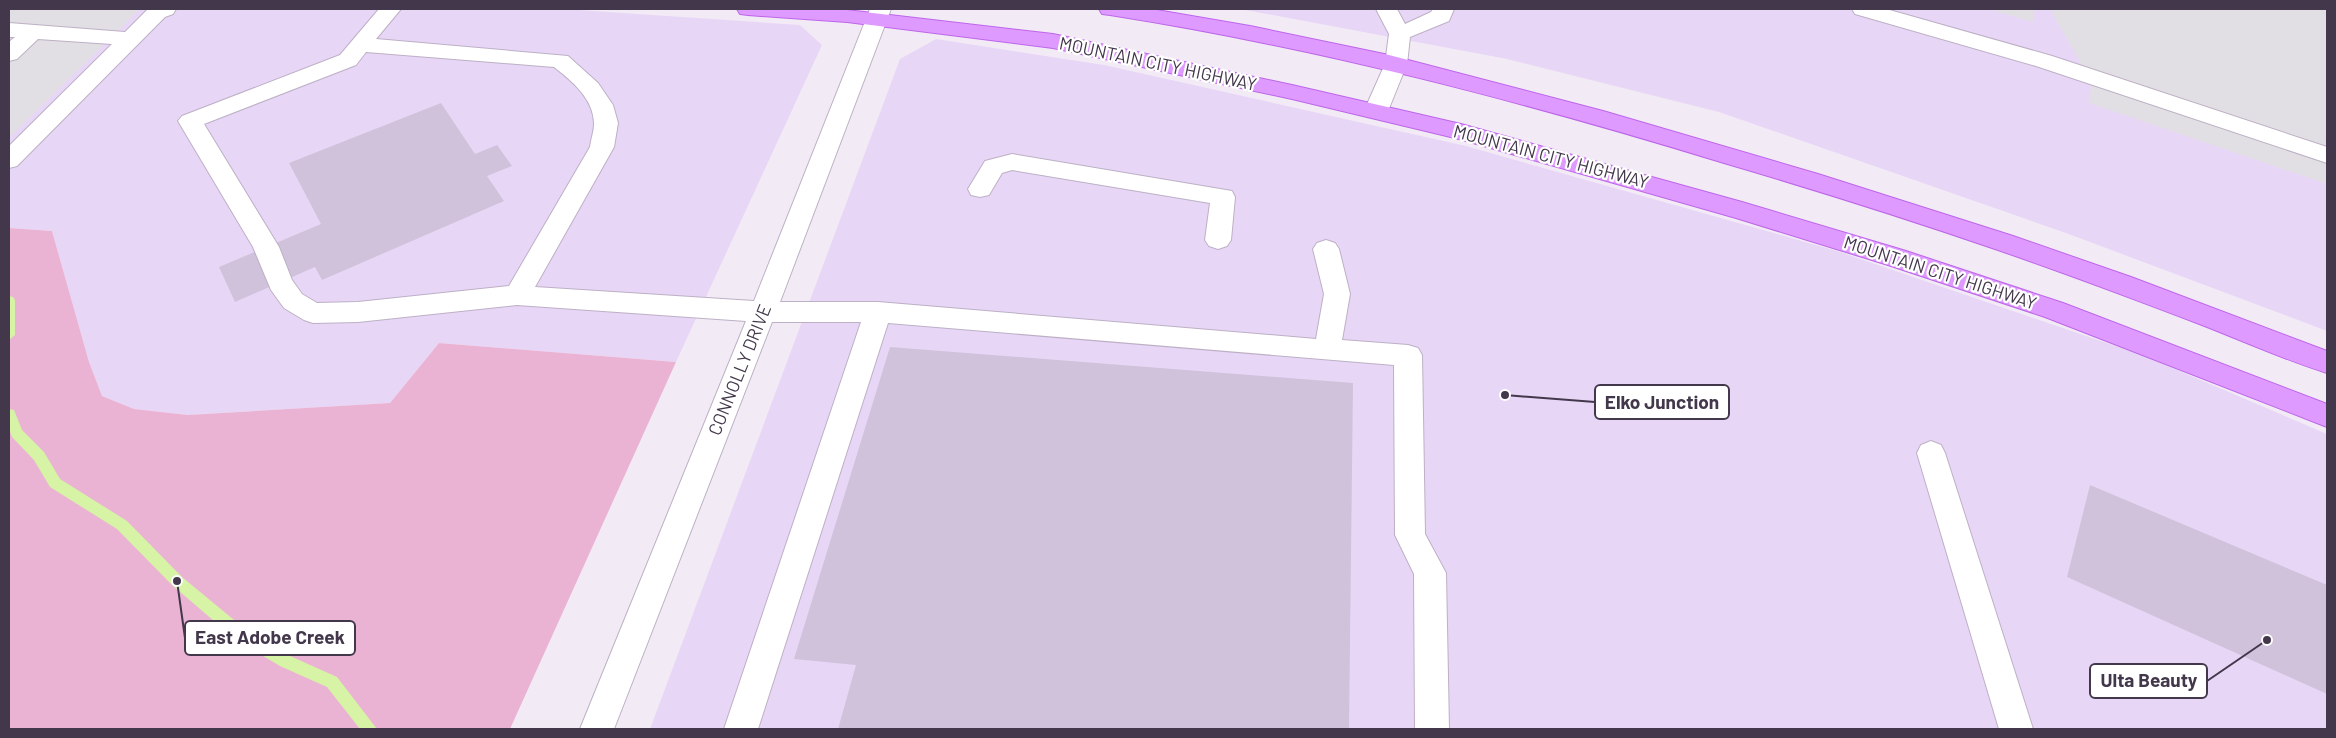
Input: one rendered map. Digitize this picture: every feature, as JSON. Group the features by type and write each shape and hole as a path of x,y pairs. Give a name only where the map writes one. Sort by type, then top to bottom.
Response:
{"main road":[{"name":"MOUNTAIN CITY HIGHWAY","path":"748,9 878,14 1053,41 1376,111 1613,174 1897,258 2054,310 2327,416"},
{"path":"1110,9 1266,35 1396,64 1534,98 1828,185 2054,259 2327,362"}],"street":[{"path":"390,9 348,60 190,121 266,247 280,283 293,301 313,313 358,312 517,295 763,312 878,312 1327,350 1408,355 1410,535 1430,573 1432,729"},
{"path":"1376,111 1396,64 1400,34 1387,9"},
{"path":"1400,34 1441,16 1443,9"},
{"path":"1863,9 2044,60 2327,155"},
{"path":"9,160 160,10"},
{"name":"CONNOLLY DRIVE","path":"596,729 763,312 878,14"},
{"path":"9,30 131,39"},
{"path":"9,54 32,32"},
{"path":"361,45 560,61 575,72 596,96 606,122 602,147 517,295"},
{"path":"980,189 993,167 1012,162 1223,197 1218,240"},
{"path":"1326,249 1337,294 1327,350"},
{"path":"740,729 878,312"},
{"path":"1931,453 2016,729"}],"shaded area":[{"path":"9,9 564,9 800,25 822,45 676,362 439,343 390,403 188,415 134,409 102,396 89,362 52,231 9,228"},
{"path":"9,9 140,9 9,138"},
{"path":"1240,9 2327,9 2327,331 2066,233 1719,112 1507,59"},
{"path":"1988,9 2035,9 2033,22"},
{"path":"2047,9 2327,9 2327,184 2089,103 2091,86 2077,56 2051,11"},
{"path":"936,39 1104,65 1466,146 1837,251 2142,355 2327,434 2327,729 650,729 900,59"},
{"path":"9,228 52,231 89,362 102,396 134,409 188,415 390,403 439,343 676,362 510,729 9,729"}],"building":[{"path":"441,103 475,154 497,145 512,166 487,176 504,201 322,280 315,267 235,302 219,267 321,224 289,163"},
{"path":"890,347 1353,383 1349,729 838,729 856,665 794,659"},
{"path":"2090,485 2327,585 2327,694 2067,577"}],"waterway":[{"path":"9,300 9,335"},
{"path":"9,414 17,433 39,456 55,483 122,525 177,581 240,634 285,661 332,682 369,729"}],"place":[{"name":"Elko Junction","path":"1505,395"},
{"name":"East Adobe Creek","path":"177,581"},
{"name":"Ulta Beauty","path":"2267,640"}]}
